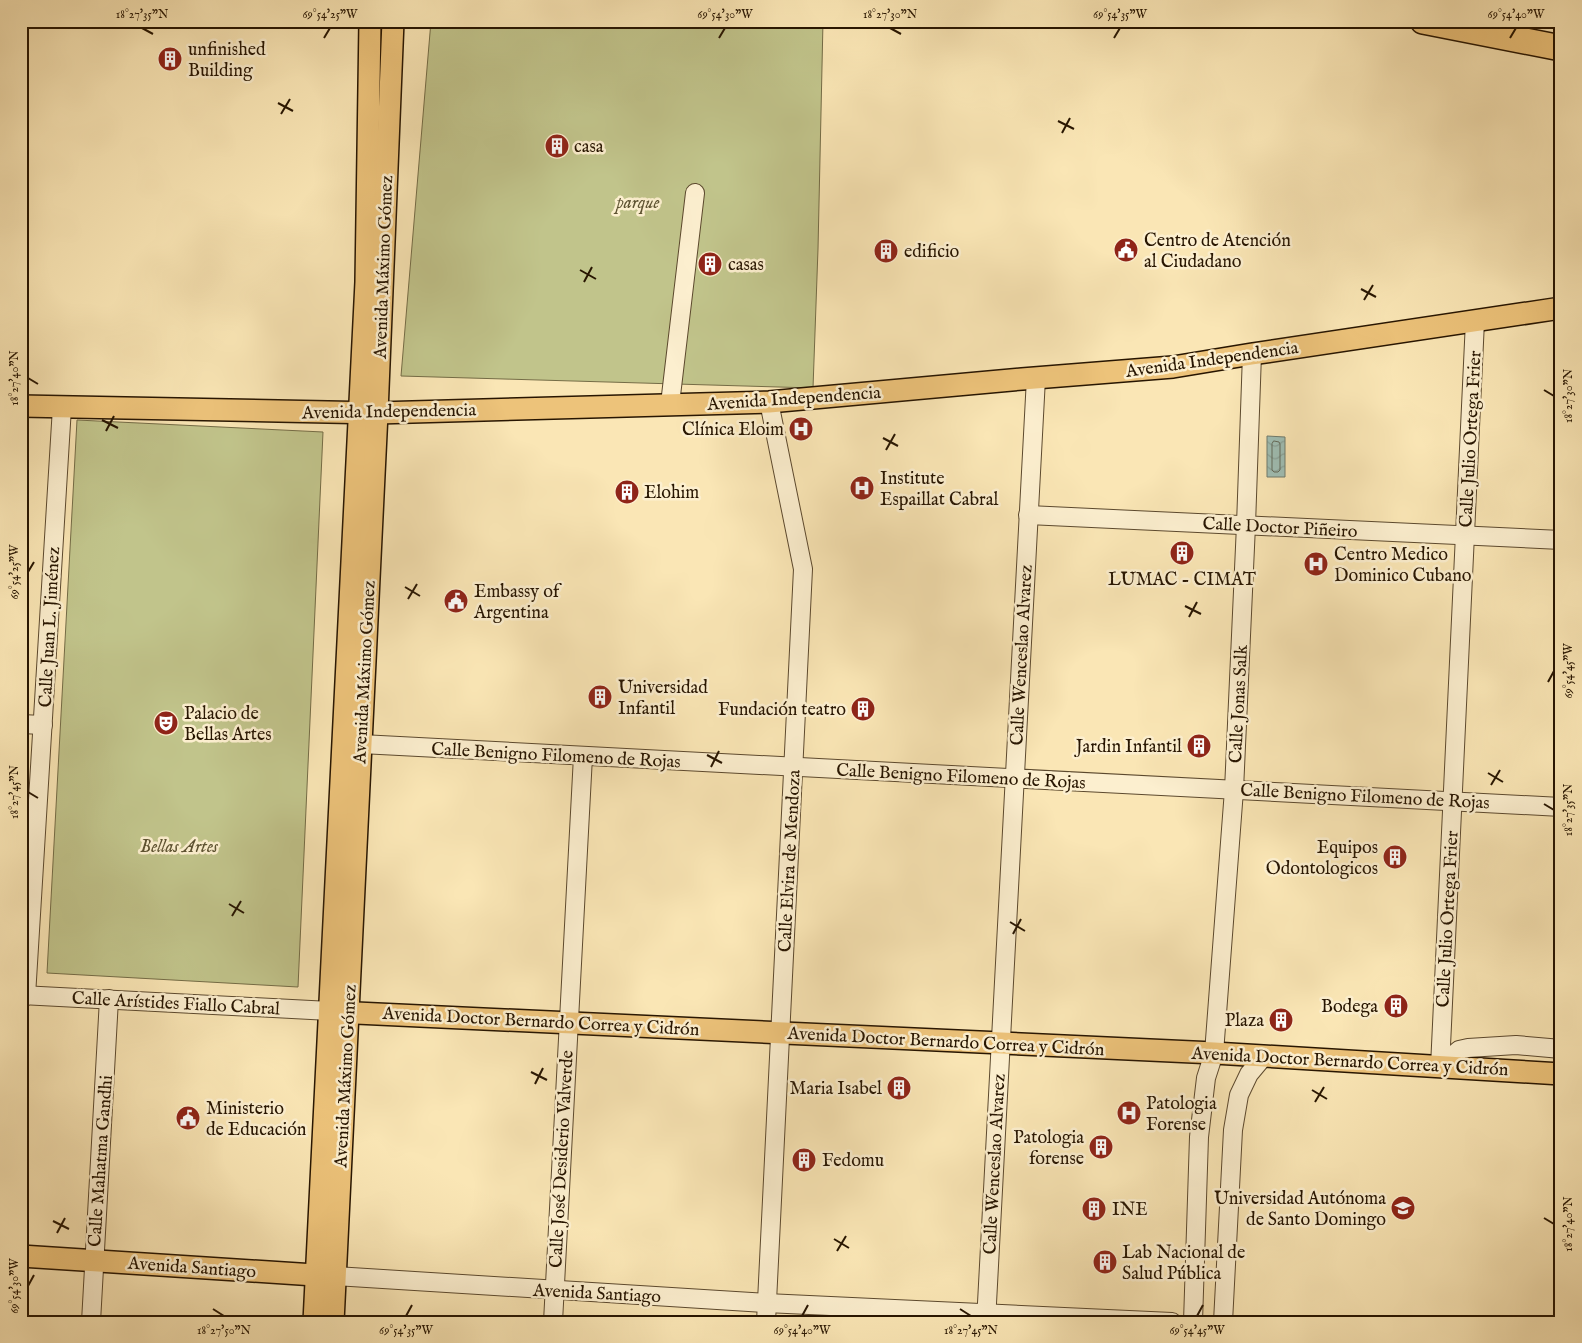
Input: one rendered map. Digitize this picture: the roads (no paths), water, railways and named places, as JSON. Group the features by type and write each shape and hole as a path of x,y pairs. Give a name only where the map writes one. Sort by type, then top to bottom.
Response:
{"highway":[{"path":"1423,21 1561,48"},
{"path":"1494,21 1561,34"}],"main road":[{"name":"Avenida Máximo Gómez","path":"339,1012 361,744 368,413 366,282 370,21"},
{"name":"Avenida Máximo Gómez","path":"314,1322 325,1276 368,413 393,21"},
{"name":"Avenida Independencia","path":"21,406 368,413 770,402 1036,378 1173,368 1252,354 1561,308"},
{"name":"Avenida Doctor Bernardo Correa y Cidrón","path":"339,1012 1214,1053 1561,1074"},
{"name":"Avenida Santiago","path":"21,1256 325,1276"},
{"name":"Avenida Máximo Gómez","path":"325,1276 333,1322"}],"street":[{"path":"670,404 695,193"},
{"name":"Calle Julio Ortega Frier","path":"1443,1067 1453,801 1476,321"},
{"name":"Calle Jonas Salk","path":"1193,1322 1200,1138 1206,1078 1214,1053 1234,790 1252,354"},
{"name":"Calle Wenceslao Alvarez","path":"986,1317 1036,378"},
{"name":"Calle Elvira de Mendoza","path":"766,1322 802,569 770,402"},
{"name":"Calle Juan L. Jiménez","path":"24,996 43,725 62,407"},
{"name":"Calle Doctor Piñeiro","path":"1028,515 1561,540"},
{"path":"21,724 43,725"},
{"name":"Calle Benigno Filomeno de Rojas","path":"361,744 1561,806"},
{"name":"Calle José Desiderio Valverde","path":"553,1322 583,756"},
{"name":"Calle Arístides Fiallo Cabral","path":"24,996 339,1012"},
{"name":"Calle Mahatma Gandhi","path":"91,1322 93,1261 110,1000"},
{"path":"1443,1067 1459,1050 1468,1048 1516,1046 1561,1049"},
{"path":"1223,1322 1233,1130 1239,1096 1249,1074 1264,1056"},
{"name":"Avenida Santiago","path":"325,1276 986,1317 1172,1322"}],"water":[{"path":"1267,436 1285,437 1285,477 1267,477"}],"place":[{"name":"unfinished Building","path":"170,59"},
{"name":"casa","path":"557,146"},
{"name":"Centro de Atención al Ciudadano","path":"1126,250"},
{"name":"edificio","path":"886,251"},
{"name":"casas","path":"710,264"},
{"name":"Clínica Eloim","path":"801,429"},
{"name":"Institute Espaillat Cabral","path":"862,488"},
{"name":"Elohim","path":"627,492"},
{"name":"LUMAC - CIMAT","path":"1182,553"},
{"name":"Centro Medico Dominico Cubano","path":"1316,564"},
{"name":"Embassy of Argentina","path":"456,601"},
{"name":"Universidad Infantil","path":"600,697"},
{"name":"Fundación teatro","path":"863,709"},
{"name":"Palacio de Bellas Artes","path":"166,723"},
{"name":"Jardin Infantil","path":"1199,746"},
{"name":"Equipos Odontologicos","path":"1395,857"},
{"name":"Bodega","path":"1396,1006"},
{"name":"Plaza","path":"1281,1020"},
{"name":"Maria Isabel","path":"899,1088"},
{"name":"Patologia Forense","path":"1129,1113"},
{"name":"Ministerio de Educación","path":"188,1118"},
{"name":"Patologia forense","path":"1101,1147"},
{"name":"Fedomu","path":"804,1160"},
{"name":"Universidad Autónoma de Santo Domingo","path":"1403,1208"},
{"name":"INE","path":"1094,1209"},
{"name":"Lab Nacional de Salud Pública","path":"1105,1262"}],"park label":[{"name":"parque","path":"638,202"},
{"name":"Bellas Artes","path":"179,846"}]}
